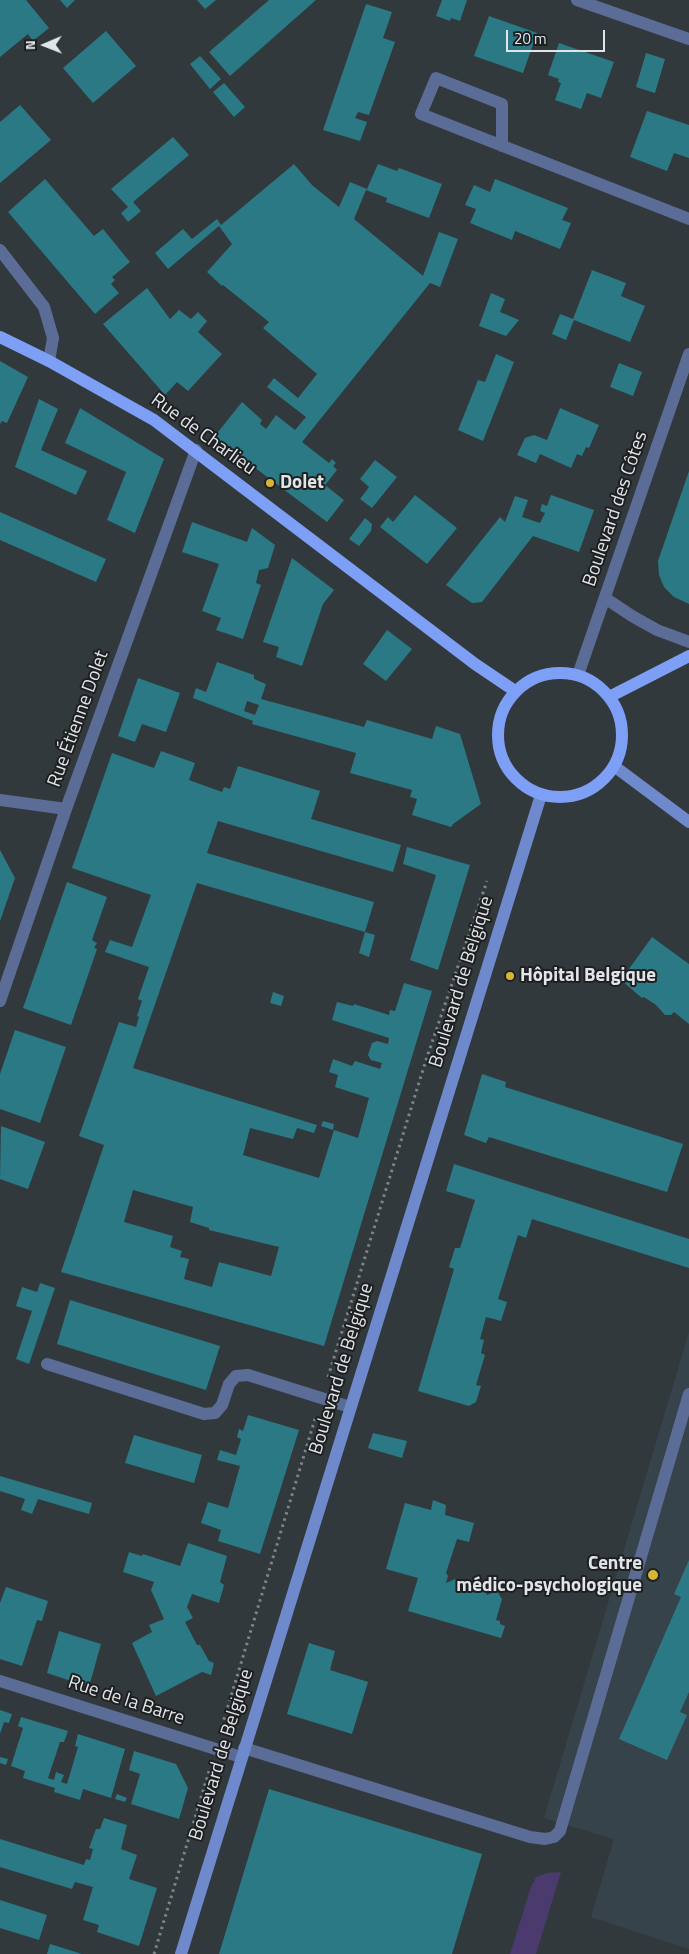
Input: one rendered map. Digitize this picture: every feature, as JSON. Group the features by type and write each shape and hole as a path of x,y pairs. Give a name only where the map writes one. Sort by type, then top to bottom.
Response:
{"main road":[{"name":"Rue de Charlieu","path":"0,337 49,361 154,420 196,450 475,664 515,692"},
{"path":"609,697 689,656"},
{"path":"561,673 578,676 595,684 609,697 618,713 622,731 620,749 614,766 604,780 582,793 557,798 541,795 522,785 507,770 499,750 498,729 503,709 515,692 529,681 544,674 561,673"},
{"path":"614,766 689,822"},
{"name":"Boulevard de Belgique","path":"180,1954 541,795"}],"street":[{"path":"577,0 689,39"},
{"path":"502,146 502,104 436,78 421,114 502,146 689,219"},
{"path":"0,250 44,306 53,338 49,361"},
{"name":"Boulevard des Côtes","path":"578,676 689,354"},
{"name":"Rue Étienne Dolet","path":"0,1001 66,809 196,450"},
{"path":"605,598 657,630 689,642"},
{"path":"0,800 66,809"},
{"path":"47,1364 204,1414 216,1414 222,1405 229,1384 236,1376 248,1375 350,1406"},
{"name":"Rue de la Barre","path":"0,1681 530,1837 545,1839 554,1837 560,1831 689,1394"}],"shaded area":[{"name":"Centre médico-psychologique","path":"689,1332 689,1949 591,1917 614,1839 544,1818"},
{"path":"561,1872 536,1954 510,1954 531,1887 536,1877 548,1873"}],"building":[{"path":"0,0 26,0 49,28 33,41 28,34 0,57"},
{"path":"60,0 75,0 67,8"},
{"path":"197,0 216,0 205,9"},
{"path":"269,0 316,0 230,76 209,52"},
{"path":"442,0 467,0 460,21 451,18 450,21 436,16"},
{"path":"366,4 392,12 383,38 395,42 369,115 358,112 355,118 367,122 360,141 323,130"},
{"path":"489,16 537,33 523,73 474,56"},
{"path":"106,31 136,66 93,103 63,68"},
{"path":"559,43 614,62 601,98 587,93 581,109 555,100 561,83 558,82 559,79 548,75"},
{"path":"646,53 665,59 655,93 636,87"},
{"path":"200,56 221,79 210,89 190,64"},
{"path":"224,83 245,107 234,117 213,92"},
{"path":"20,105 51,140 0,183 0,122"},
{"path":"647,111 689,125 689,158 674,153 667,171 630,157"},
{"path":"173,137 189,155 133,202 141,211 128,222 121,213 128,207 111,189"},
{"path":"294,164 312,185 339,207 350,182 367,189 378,164 397,171 399,168 442,184 429,218 386,202 387,198 366,190 354,219 423,276 439,232 458,239 440,287 430,283 302,442 329,463 332,459 336,463 333,466 337,470 325,485 344,500 327,522 214,437 242,402 262,420 260,424 266,429 276,415 295,430 306,417 267,387 274,378 298,398 317,374 263,328 269,322 207,272 232,244 219,226 168,269 155,253 183,229 192,239 217,219 221,225"},
{"path":"45,179 94,236 103,229 130,262 112,277 115,280 111,284 119,293 95,314 8,212"},
{"path":"495,179 568,208 562,220 571,223 560,249 515,231 512,240 470,223 476,209 465,205 474,185 490,192"},
{"path":"592,270 626,283 621,296 645,306 630,342 574,320 566,340 552,334 560,314 573,319"},
{"path":"147,288 170,319 179,310 191,319 198,312 207,321 198,332 222,354 188,391 177,382 165,395 103,324"},
{"path":"491,293 505,299 500,312 519,320 506,336 479,326"},
{"path":"496,354 514,362 483,441 458,430 478,380 485,382"},
{"path":"0,361 28,377 7,423 2,421 0,424"},
{"path":"619,363 642,372 633,396 610,387"},
{"path":"39,399 58,409 41,450 87,471 76,495 15,467"},
{"path":"80,408 164,459 135,533 107,520 126,472 65,443"},
{"path":"560,408 599,425 589,448 586,447 582,456 577,454 571,468 540,454 536,463 517,455 525,438 534,435 547,440"},
{"path":"375,460 397,477 372,508 360,499 369,487 360,479"},
{"path":"689,471 689,604 674,597 664,587 659,575 658,561"},
{"path":"415,495 457,528 427,564 380,527 388,517 393,522"},
{"path":"551,495 594,510 579,552 533,536 482,602 472,603 446,585 500,517 505,522 515,496 528,500 522,517 540,523 545,513 540,511 542,504 547,506"},
{"path":"0,512 106,559 96,582 0,540"},
{"path":"365,518 372,524 371,531 359,546 349,539"},
{"path":"192,522 247,542 252,528 275,545 268,568 259,570 256,583 261,585 243,639 216,630 221,618 202,611 219,564 182,552"},
{"path":"292,558 334,590 323,604 302,666 276,657 279,647 263,642"},
{"path":"387,630 412,649 386,681 363,664"},
{"path":"217,662 254,675 254,679 266,684 261,699 364,727 367,720 432,739 436,726 460,734 481,804 451,827 412,815 417,799 410,797 412,790 350,773 356,753 252,724 253,721 193,698 196,688 206,692","holes":["247,701 259,705 255,715 244,711"]},
{"path":"138,678 180,693 166,732 142,724 135,742 118,736"},
{"path":"161,751 195,763 189,780 222,792 224,787 230,789 238,766 320,791 311,819 401,845 393,872 218,821 207,853 374,902 365,932 197,883 133,1068 317,1125 314,1133 297,1128 293,1139 250,1128 243,1155 319,1178 334,1130 358,1138 369,1098 335,1087 338,1075 329,1072 333,1059 352,1066 355,1061 380,1069 382,1063 371,1060 368,1055 372,1043 377,1041 388,1044 389,1038 332,1020 337,1002 353,1006 354,1004 389,1015 390,1010 395,1011 404,983 432,991 324,1346 61,1272 104,1145 79,1136 119,1022 136,1027 142,1001 138,999 149,967 105,952 110,940 132,947 151,895 72,868 112,753 154,768","holes":["133,1190 193,1207 190,1222 209,1228 209,1230 279,1247 271,1276 219,1262 212,1287 184,1279 189,1259 180,1257 182,1251 170,1247 173,1236 124,1222"]},
{"path":"407,847 470,865 438,970 410,960 436,875 403,864"},
{"path":"0,850 15,878 0,921"},
{"path":"67,882 107,897 92,940 97,943 94,948 97,949 71,1025 23,1008"},
{"path":"365,932 375,935 369,957 359,953"},
{"path":"652,937 689,964 689,1024 674,1012 671,1015 665,1015 656,1005 644,997 642,998 621,980"},
{"path":"273,992 284,996 281,1006 270,1003"},
{"path":"15,1030 66,1047 40,1123 0,1109 0,1074"},
{"path":"482,1074 506,1082 505,1087 683,1144 667,1192 489,1137 486,1143 464,1135"},
{"path":"323,1121 334,1124 333,1130 321,1126"},
{"path":"1,1126 45,1142 28,1189 0,1179"},
{"path":"454,1164 689,1239 689,1268 532,1219 526,1238 518,1235 498,1299 507,1302 501,1321 486,1317 480,1339 484,1340 481,1353 485,1355 476,1385 481,1386 476,1402 469,1406 418,1391 454,1269 449,1267 455,1248 460,1248 475,1200 446,1191"},
{"path":"40,1283 55,1288 29,1364 16,1359 32,1311 16,1306 22,1287 37,1292"},
{"path":"70,1300 220,1346 206,1390 57,1344"},
{"path":"248,1415 299,1430 260,1554 218,1541 221,1530 201,1523 208,1502 228,1508 240,1466 217,1460 220,1450 236,1455 241,1439 237,1437 239,1429 243,1431"},
{"path":"373,1433 407,1441 402,1458 368,1448"},
{"path":"134,1435 202,1455 194,1483 125,1463"},
{"path":"0,1476 92,1503 89,1514 38,1499 32,1514 21,1510 25,1499 0,1491"},
{"path":"433,1500 446,1505 445,1515 474,1523 469,1542 457,1539 446,1573 448,1576 446,1583 455,1579 459,1586 468,1584 472,1591 483,1587 487,1595 497,1591 502,1599 496,1620 505,1626 501,1638 408,1611 418,1578 386,1569 405,1503 431,1510"},
{"path":"188,1543 227,1556 220,1582 224,1585 219,1603 192,1594 187,1607 193,1618 185,1622 197,1645 200,1645 209,1661 214,1663 211,1675 202,1672 156,1696 132,1643 152,1632 149,1625 164,1619 151,1590 154,1582 123,1572 129,1552 142,1556 143,1554 180,1566"},
{"path":"689,1560 689,1692 680,1712 687,1715 667,1760 619,1739 681,1597 674,1594"},
{"path":"6,1587 48,1601 42,1621 37,1620 22,1666 0,1659 0,1603"},
{"path":"59,1631 101,1644 89,1687 47,1673"},
{"path":"309,1643 335,1651 330,1670 368,1682 352,1734 287,1714"},
{"path":"0,1710 12,1714 9,1723 4,1722 0,1734"},
{"path":"21,1717 68,1731 64,1742 60,1742 48,1778 54,1780 56,1772 64,1775 61,1782 67,1784 78,1747 75,1746 78,1734 125,1749 111,1798 83,1789 80,1800 54,1792 55,1788 23,1778 25,1771 11,1766 23,1728 18,1726"},
{"path":"134,1751 176,1764 188,1788 179,1819 131,1804 140,1774 129,1770"},
{"path":"0,1757 8,1759 6,1765 0,1763"},
{"path":"269,1789 482,1854 452,1954 219,1954"},
{"path":"117,1794 127,1798 125,1802 115,1799"},
{"path":"104,1818 127,1825 121,1849 137,1855 129,1879 157,1888 139,1946 97,1932 99,1925 83,1920 93,1887 75,1882 72,1889 0,1867 0,1839 84,1865 86,1859 90,1860 93,1849 89,1848 96,1829 100,1829"},
{"path":"0,1900 47,1915 39,1940 0,1928"},
{"path":"50,1944 82,1954 47,1954"}],"place":[{"name":"Dolet","path":"270,483"},
{"name":"Hôpital Belgique","path":"510,976"},
{"name":"Centre médico-psychologique","path":"653,1575"}]}
